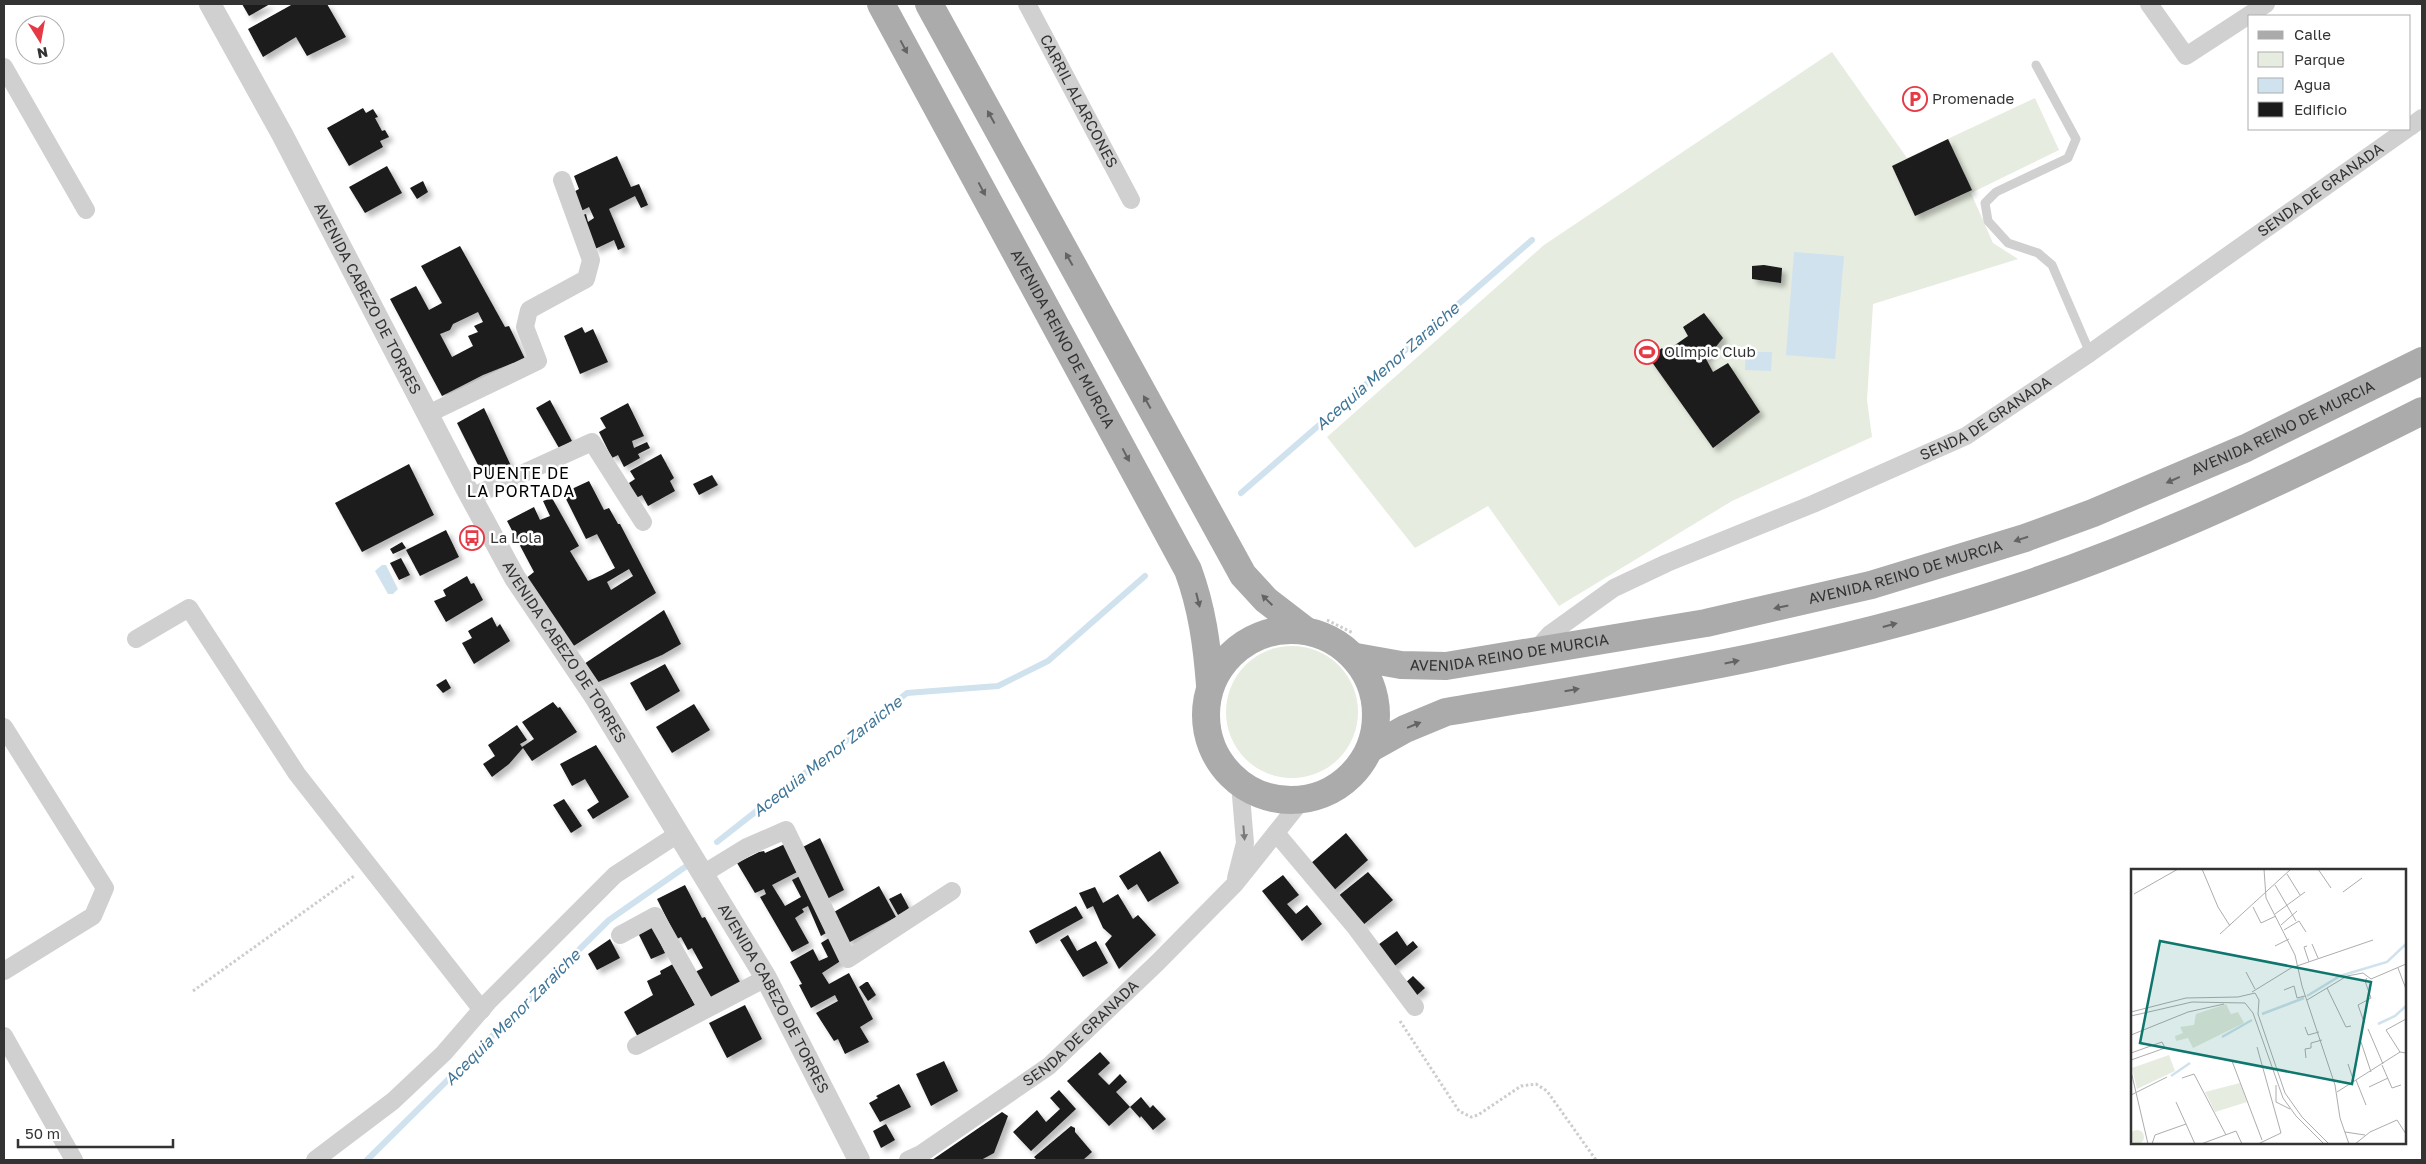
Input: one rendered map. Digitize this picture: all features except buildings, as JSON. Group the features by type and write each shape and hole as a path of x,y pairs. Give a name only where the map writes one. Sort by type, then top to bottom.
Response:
{"main road":[{"name":"AVENIDA REINO DE MURCIA","path":"881,4 1188,570 1198,598 1206,637 1210,685"},
{"path":"929,4 1243,575 1266,600 1313,624 1333,639 1356,646 1372,685 1378,716 1371,748 1355,773 1331,791 1302,800 1270,798 1240,784 1217,759 1206,730 1206,699 1210,685 1225,660 1248,641 1276,630 1313,624"},
{"name":"AVENIDA REINO DE MURCIA","path":"1356,646 1401,665 1446,666 1706,623 1796,604 1871,585 2024,538 2102,509 2229,455 2422,362"},
{"path":"1371,748 1405,729 1446,712 1726,663 1817,644 2016,588 2169,530 2268,487 2422,411"}],"street":[{"name":"AVENIDA CABEZO DE TORRES","path":"210,4 282,134 515,578 594,696 766,978 859,1160"},
{"name":"CARRIL ALARCONES","path":"1027,4 1131,200"},
{"path":"2149,4 2186,56 2248,16"},
{"path":"2249,15 2266,4"},
{"path":"4,67 86,210"},
{"name":"SENDA DE GRANADA","path":"2411,126 2422,118"},
{"name":"SENDA DE GRANADA","path":"1534,652 1550,634 1614,588 1667,563 1814,504 1966,436 2090,352 2405,130"},
{"path":"428,414 538,361 525,327 529,310 586,279 591,260 562,180"},
{"path":"472,497 592,442 643,522"},
{"path":"136,639 189,608 298,774 482,1010"},
{"path":"4,727 105,888 93,916 4,971"},
{"path":"1235,884 1245,843 1240,784"},
{"name":"SENDA DE GRANADA","path":"908,1160 921,1154 1049,1066 1157,963 1235,884 1302,800"},
{"path":"702,874 747,846 786,830 848,959 952,891"},
{"path":"1276,833 1356,928 1415,1006"},
{"path":"315,1160 394,1101 444,1053 482,1010 615,875 678,834"},
{"path":"620,935 655,916 707,1008"},
{"path":"636,1046 766,978"},
{"path":"4,1036 74,1160"}],"lane":[{"path":"2036,65 2076,139 2068,158 1996,192 1985,203 1988,220 2008,243 2038,253 2052,265 2090,352"}],"path":[{"path":"1313,624 1356,646"},
{"path":"193,991 369,865"},
{"path":"1396,1013 1459,1112 1471,1117 1478,1115 1521,1086 1536,1084 1547,1091 1596,1160"}],"green space":[{"name":"Olimpic Club","path":"1832,52 1907,158 2035,98 2059,150 1971,193 1993,243 2018,259 1873,304 1867,400 1872,437 1732,501 1559,606 1488,506 1415,548 1327,437 1544,245"},
{"path":"1292,646 1305,647 1317,651 1339,665 1353,687 1357,699 1357,725 1353,737 1339,759 1317,773 1305,777 1292,778 1279,777 1267,773 1245,759 1231,737 1227,725 1226,712 1227,699 1231,687 1245,665 1267,651 1279,647"}],"water":[{"path":"1794,252 1844,256 1835,359 1786,355"},
{"path":"1746,352 1772,352 1771,371 1745,370"},
{"path":"382,565 386,565 398,589 393,594 388,594 375,571"}],"waterway":[{"name":"Acequia Menor Zaraiche","path":"1241,493 1532,240"},
{"name":"Acequia Menor Zaraiche","path":"717,842 907,693 998,686 1048,661 1145,576"},
{"name":"Acequia Menor Zaraiche","path":"367,1160 609,920 688,865"}],"place":[{"name":"Promenade","path":"1915,99"},
{"name":"Olimpic Club","path":"1647,352"},
{"name":"La Lola","path":"472,538"}],"district":[{"name":"PUENTE DE LA PORTADA","path":"521,482"}]}
